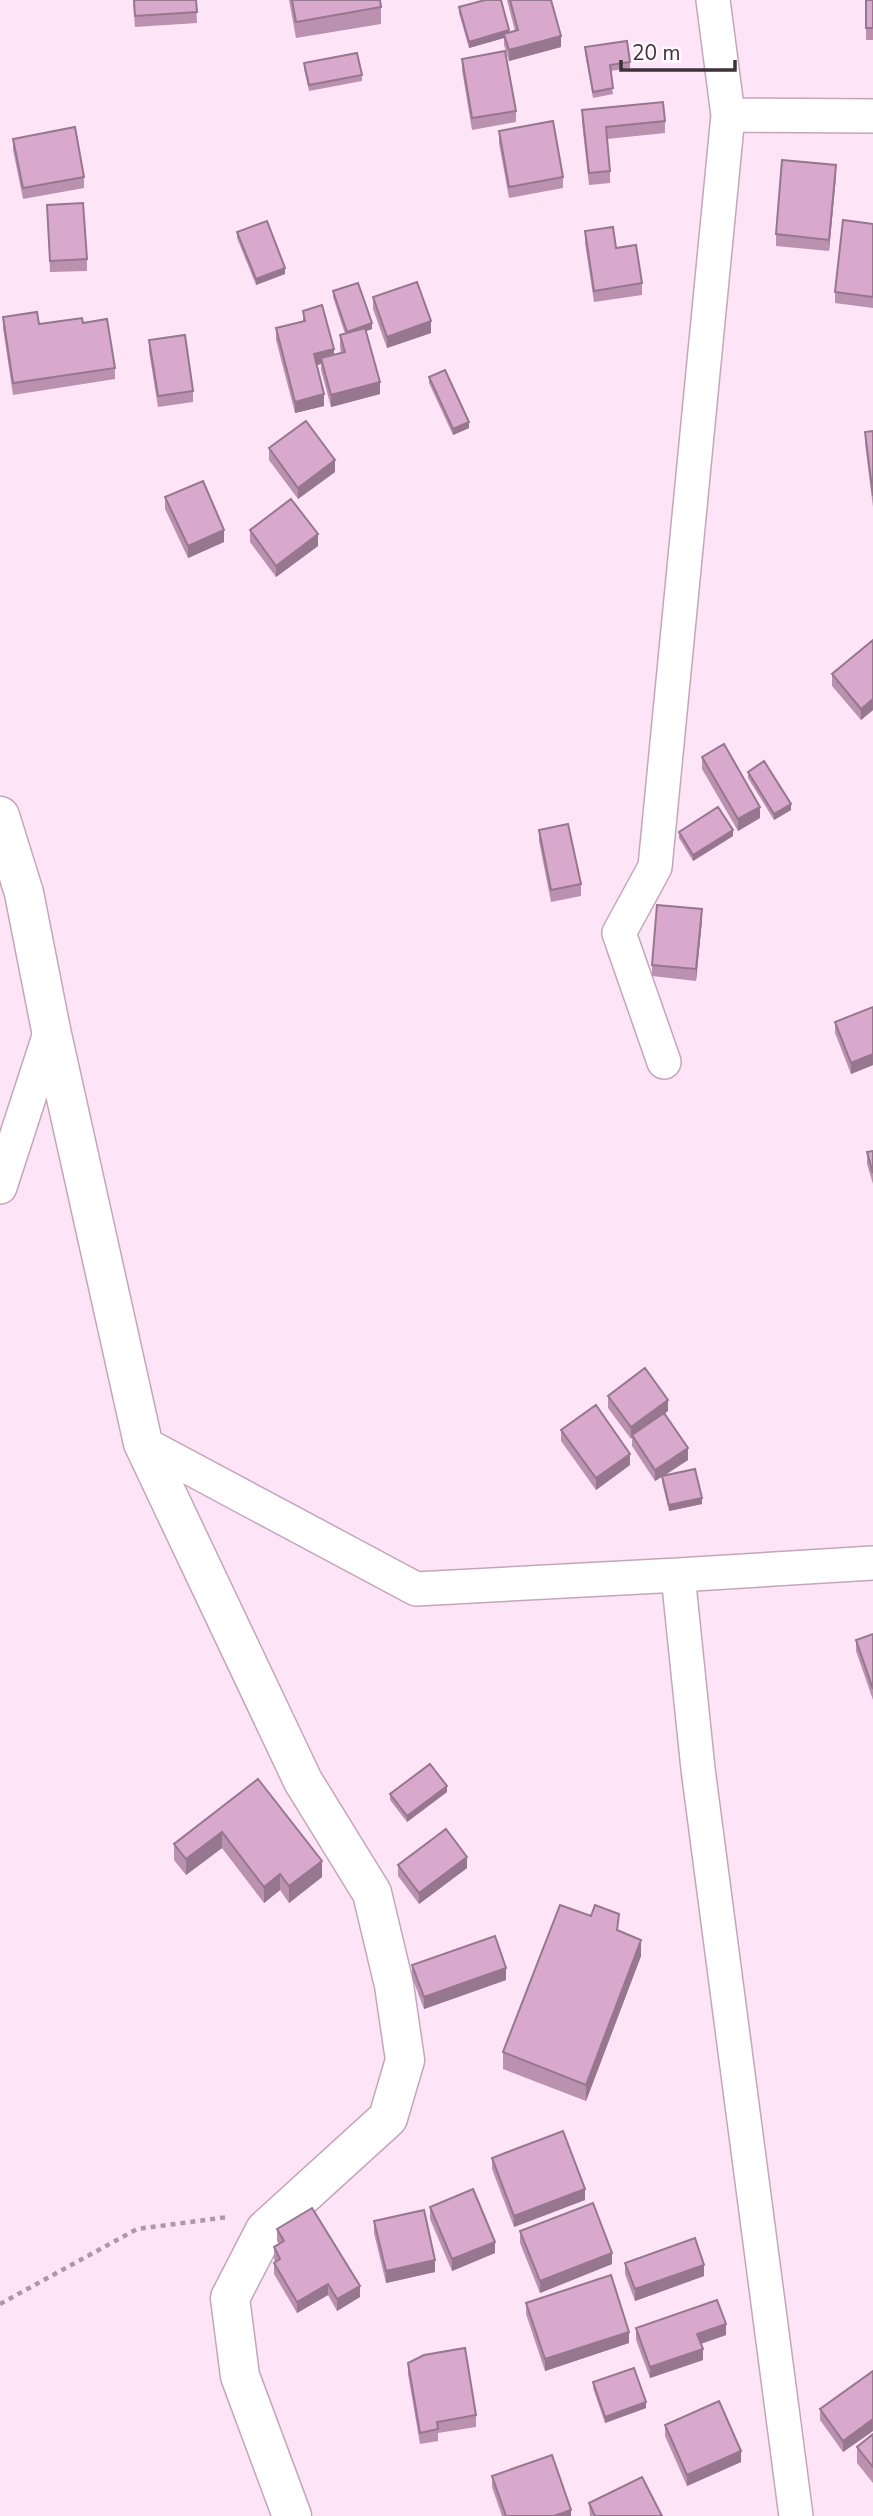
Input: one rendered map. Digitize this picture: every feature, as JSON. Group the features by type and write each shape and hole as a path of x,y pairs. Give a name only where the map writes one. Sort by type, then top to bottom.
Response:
{"street":[{"path":"664,1062 618,933 655,867 728,114 713,0"},
{"path":"728,114 873,116"},
{"path":"0,816 24,893 51,1030 143,1443 303,1781 372,1893 394,1985 405,2060 388,2118 265,2230 230,2298 240,2376 292,2516"},
{"path":"0,1187 51,1030"},
{"path":"143,1443 416,1589 873,1563"},
{"path":"678,1575 698,1769 796,2516"}],"path":[{"path":"0,2304 137,2229 288,2208"}],"building":[{"path":"134,0 196,0 197,12 135,16"},
{"path":"292,0 380,0 381,7 296,22"},
{"path":"485,0 501,0 509,30 469,42 459,7"},
{"path":"510,0 551,0 561,36 509,50 504,34 518,30"},
{"path":"866,0 873,0 873,28 866,28"},
{"path":"627,41 630,62 610,65 613,88 593,92 585,47"},
{"path":"505,51 516,111 472,118 462,59"},
{"path":"357,53 362,75 309,85 304,63"},
{"path":"663,102 665,121 606,127 610,171 589,173 582,110"},
{"path":"553,121 563,177 509,187 499,131"},
{"path":"75,127 84,177 23,188 13,139"},
{"path":"782,160 836,165 829,240 776,234"},
{"path":"83,203 87,259 50,261 47,205"},
{"path":"843,220 873,224 873,297 835,292"},
{"path":"267,221 285,268 256,279 237,232"},
{"path":"613,227 616,248 636,245 642,283 594,291 585,231"},
{"path":"417,282 431,321 387,337 373,297"},
{"path":"358,283 372,323 347,332 333,291"},
{"path":"322,305 334,349 314,354 324,394 295,402 276,328 305,321 303,311"},
{"path":"37,312 39,324 82,318 83,323 107,319 115,368 13,383 3,317"},
{"path":"365,328 380,382 331,395 321,358 345,352 340,335"},
{"path":"185,335 193,391 158,396 149,340"},
{"path":"445,370 469,422 453,429 429,377"},
{"path":"306,421 335,460 298,488 269,448"},
{"path":"873,431 873,496 865,432"},
{"path":"203,481 224,530 188,546 165,497"},
{"path":"291,499 318,534 276,566 250,530"},
{"path":"873,640 873,699 861,709 832,674"},
{"path":"724,744 760,807 738,819 702,757"},
{"path":"764,761 791,804 774,814 748,772"},
{"path":"718,807 733,830 693,855 679,832"},
{"path":"568,824 581,884 551,890 539,830"},
{"path":"657,905 702,909 696,969 652,965"},
{"path":"873,1007 873,1054 851,1063 835,1022"},
{"path":"873,1151 873,1173 867,1152"},
{"path":"645,1368 668,1400 631,1427 608,1396"},
{"path":"596,1405 630,1454 596,1478 561,1430"},
{"path":"664,1413 688,1448 655,1470 632,1435"},
{"path":"695,1469 702,1498 669,1505 662,1476"},
{"path":"873,1634 873,1689 856,1640"},
{"path":"430,1764 447,1786 407,1816 390,1794"},
{"path":"258,1779 322,1861 289,1886 280,1874 264,1887 222,1832 186,1859 174,1844"},
{"path":"446,1829 467,1857 419,1893 398,1865"},
{"path":"560,1905 591,1916 595,1905 619,1914 617,1930 641,1940 586,2085 503,2052"},
{"path":"495,1936 506,1968 424,1997 412,1965"},
{"path":"563,2131 585,2189 514,2216 492,2158"},
{"path":"473,2189 495,2242 452,2259 430,2207"},
{"path":"593,2203 612,2253 540,2281 520,2231"},
{"path":"312,2208 360,2286 337,2299 328,2284 297,2302 274,2263 280,2259 274,2247 284,2241 277,2229"},
{"path":"424,2210 435,2260 386,2271 374,2221"},
{"path":"695,2238 704,2265 635,2289 625,2263"},
{"path":"611,2275 629,2332 545,2359 526,2303"},
{"path":"717,2300 726,2324 697,2334 703,2349 650,2367 636,2328"},
{"path":"465,2348 476,2415 437,2422 438,2429 420,2433 408,2363 424,2355"},
{"path":"634,2368 646,2402 605,2417 593,2382"},
{"path":"873,2371 873,2419 843,2441 820,2409"},
{"path":"719,2401 741,2451 687,2475 665,2425"},
{"path":"873,2434 873,2467 857,2447"},
{"path":"552,2455 571,2510 554,2516 506,2516 492,2476"},
{"path":"642,2477 662,2516 595,2516 589,2503"}]}
